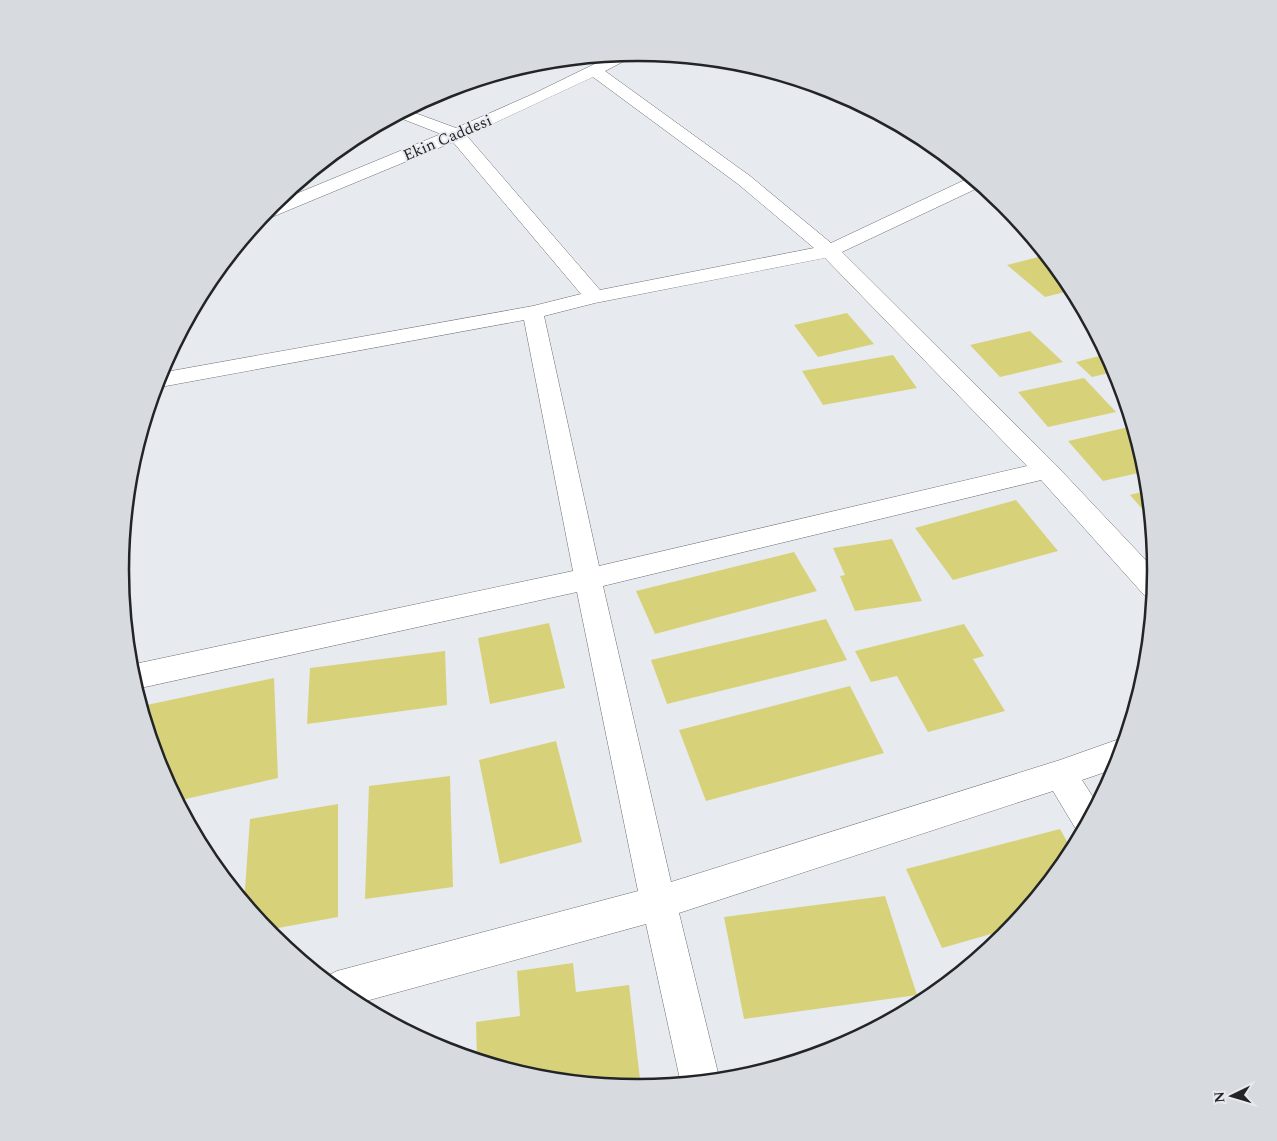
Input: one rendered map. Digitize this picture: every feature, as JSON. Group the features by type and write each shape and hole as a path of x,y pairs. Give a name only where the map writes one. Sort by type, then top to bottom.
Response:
{"street":[{"name":"Ekin Caddesi","path":"283,206 456,134 612,62"},
{"path":"594,71 744,180 829,251 1046,470 1148,580"},
{"path":"409,116 456,134 595,297"},
{"path":"167,379 533,312 595,297 829,251 970,184"},
{"path":"533,312 587,579 658,903 699,1076"},
{"path":"140,675 587,579 1046,470"},
{"path":"346,987 658,903 1060,774 1113,755"},
{"path":"1060,774 1085,814"}],"building":[{"path":"1040,257 1065,292 1045,297 1007,265"},
{"path":"847,313 874,344 818,357 794,325"},
{"path":"1030,331 1063,362 1000,377 970,345"},
{"path":"893,355 917,388 823,405 802,371"},
{"path":"1100,356 1108,373 1092,377 1076,362"},
{"path":"1084,378 1116,412 1048,427 1018,392"},
{"path":"1127,427 1138,473 1103,481 1068,441"},
{"path":"1141,492 1144,511 1130,495"},
{"path":"1016,500 1058,551 953,580 915,528"},
{"path":"892,539 922,601 855,611 840,576 845,575 833,548"},
{"path":"794,552 817,591 655,634 636,591"},
{"path":"826,619 847,660 667,704 651,660"},
{"path":"549,623 565,688 490,704 478,638"},
{"path":"964,624 984,656 973,659 1005,711 928,732 897,676 871,682 855,651"},
{"path":"445,651 447,705 307,724 310,668"},
{"path":"274,678 278,778 184,799 156,734 148,705"},
{"path":"850,686 884,753 706,801 679,730"},
{"path":"556,741 582,842 500,864 479,760"},
{"path":"450,776 453,887 365,899 369,786"},
{"path":"338,804 338,917 276,928 245,893 250,819"},
{"path":"1060,829 1068,843 1043,881 998,932 942,948 906,869"},
{"path":"885,896 917,995 744,1019 724,917"},
{"path":"573,963 576,992 629,985 640,1079 605,1079 539,1070 477,1054 476,1022 520,1016 517,971"}]}
